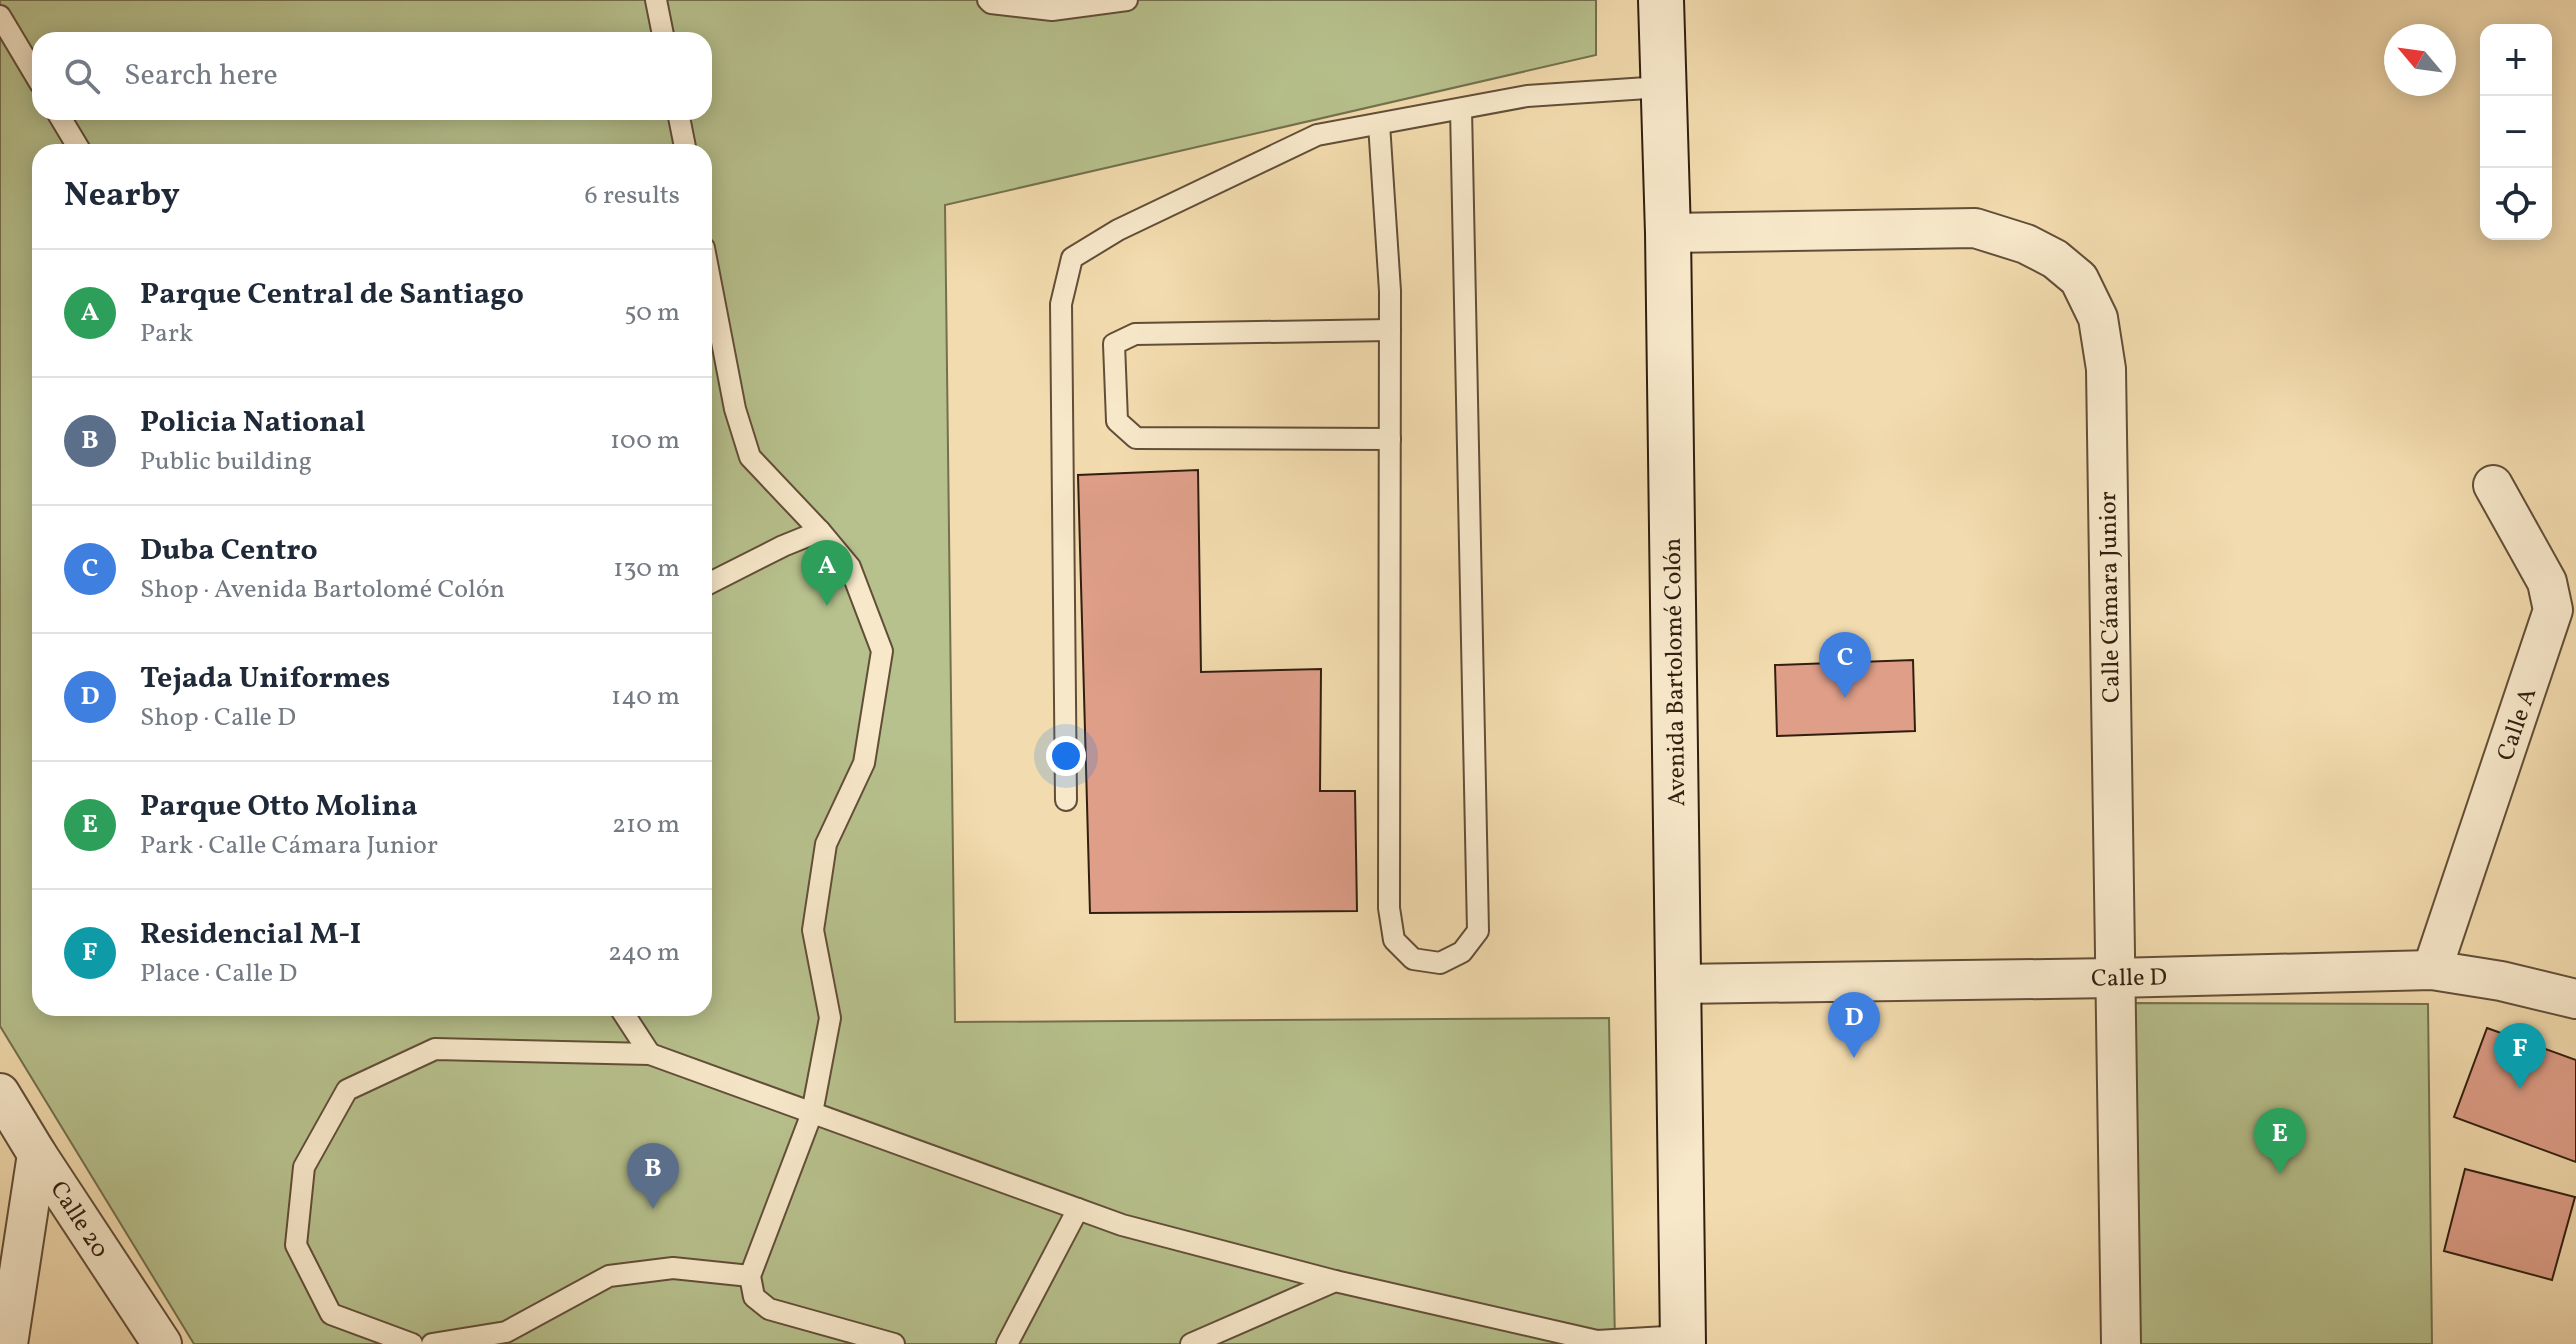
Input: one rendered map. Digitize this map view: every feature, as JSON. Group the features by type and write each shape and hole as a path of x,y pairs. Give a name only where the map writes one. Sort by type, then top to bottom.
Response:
{"main road":[{"name":"Avenida Bartolomé Colón","path":"1661,0 1668,233 1683,1340"}],"street":[{"name":"Calle Cámara Junior","path":"1668,233 1975,228 2026,244 2055,259 2079,279 2098,318 2106,369 2121,1344"},
{"name":"Calle A","path":"2432,970 2553,610 2547,582 2493,485"},
{"name":"Calle D","path":"1678,984 2432,970 2501,981 2576,999"},
{"name":"Calle 20","path":"0,1093 162,1344"},
{"path":"8,1344 37,1154"}],"lane":[{"path":"656,0 662,32"},
{"path":"988,0 991,3 1052,10 1127,0"},
{"path":"0,16 32,70"},
{"path":"1066,800 1061,304 1072,258 1118,230 1317,135 1527,96 1662,87"},
{"path":"1379,124 1390,330 1389,908 1394,940 1413,959 1440,963 1462,952 1478,931 1461,109"},
{"path":"62,120 76,144"},
{"path":"680,120 684,144"},
{"path":"712,290 735,409 750,457 850,567 882,651 864,763 826,844 813,930 830,1018 812,1113 750,1276 754,1297 769,1309 894,1344"},
{"path":"1390,330 1135,334 1114,344 1117,421 1136,438 1390,439"},
{"path":"712,582 820,531"},
{"path":"625,1016 650,1054"},
{"path":"412,1344 331,1314 296,1245 304,1167 347,1090 435,1049 650,1054 1122,1225 1335,1281 1597,1341 1683,1340"},
{"path":"1007,1344 1078,1209"},
{"path":"432,1344 506,1332 609,1276 673,1268 750,1276"},
{"path":"1191,1344 1335,1281"}],"green space":[{"path":"0,0 1596,0 1596,55 945,205 955,1022 1609,1018 1615,1344 194,1344 0,1026"},
{"path":"2130,1003 2428,1004 2432,1344 2131,1344"}],"building":[{"path":"1198,470 1201,672 1321,669 1320,791 1355,791 1357,911 1090,913 1078,475"},
{"path":"1913,660 1915,731 1777,736 1775,665"},
{"path":"2487,1028 2576,1060 2576,1162 2454,1117"},
{"path":"2465,1169 2575,1197 2552,1280 2444,1251"}],"place":[{"name":"Parque Central de Santiago","path":"827,606"},
{"name":"Duba Centro","path":"1845,698"},
{"name":"Tejada Uniformes","path":"1854,1058"},
{"name":"Residencial M-I","path":"2520,1089"},
{"name":"Parque Otto Molina","path":"2280,1174"},
{"name":"Policia National","path":"653,1209"}]}
